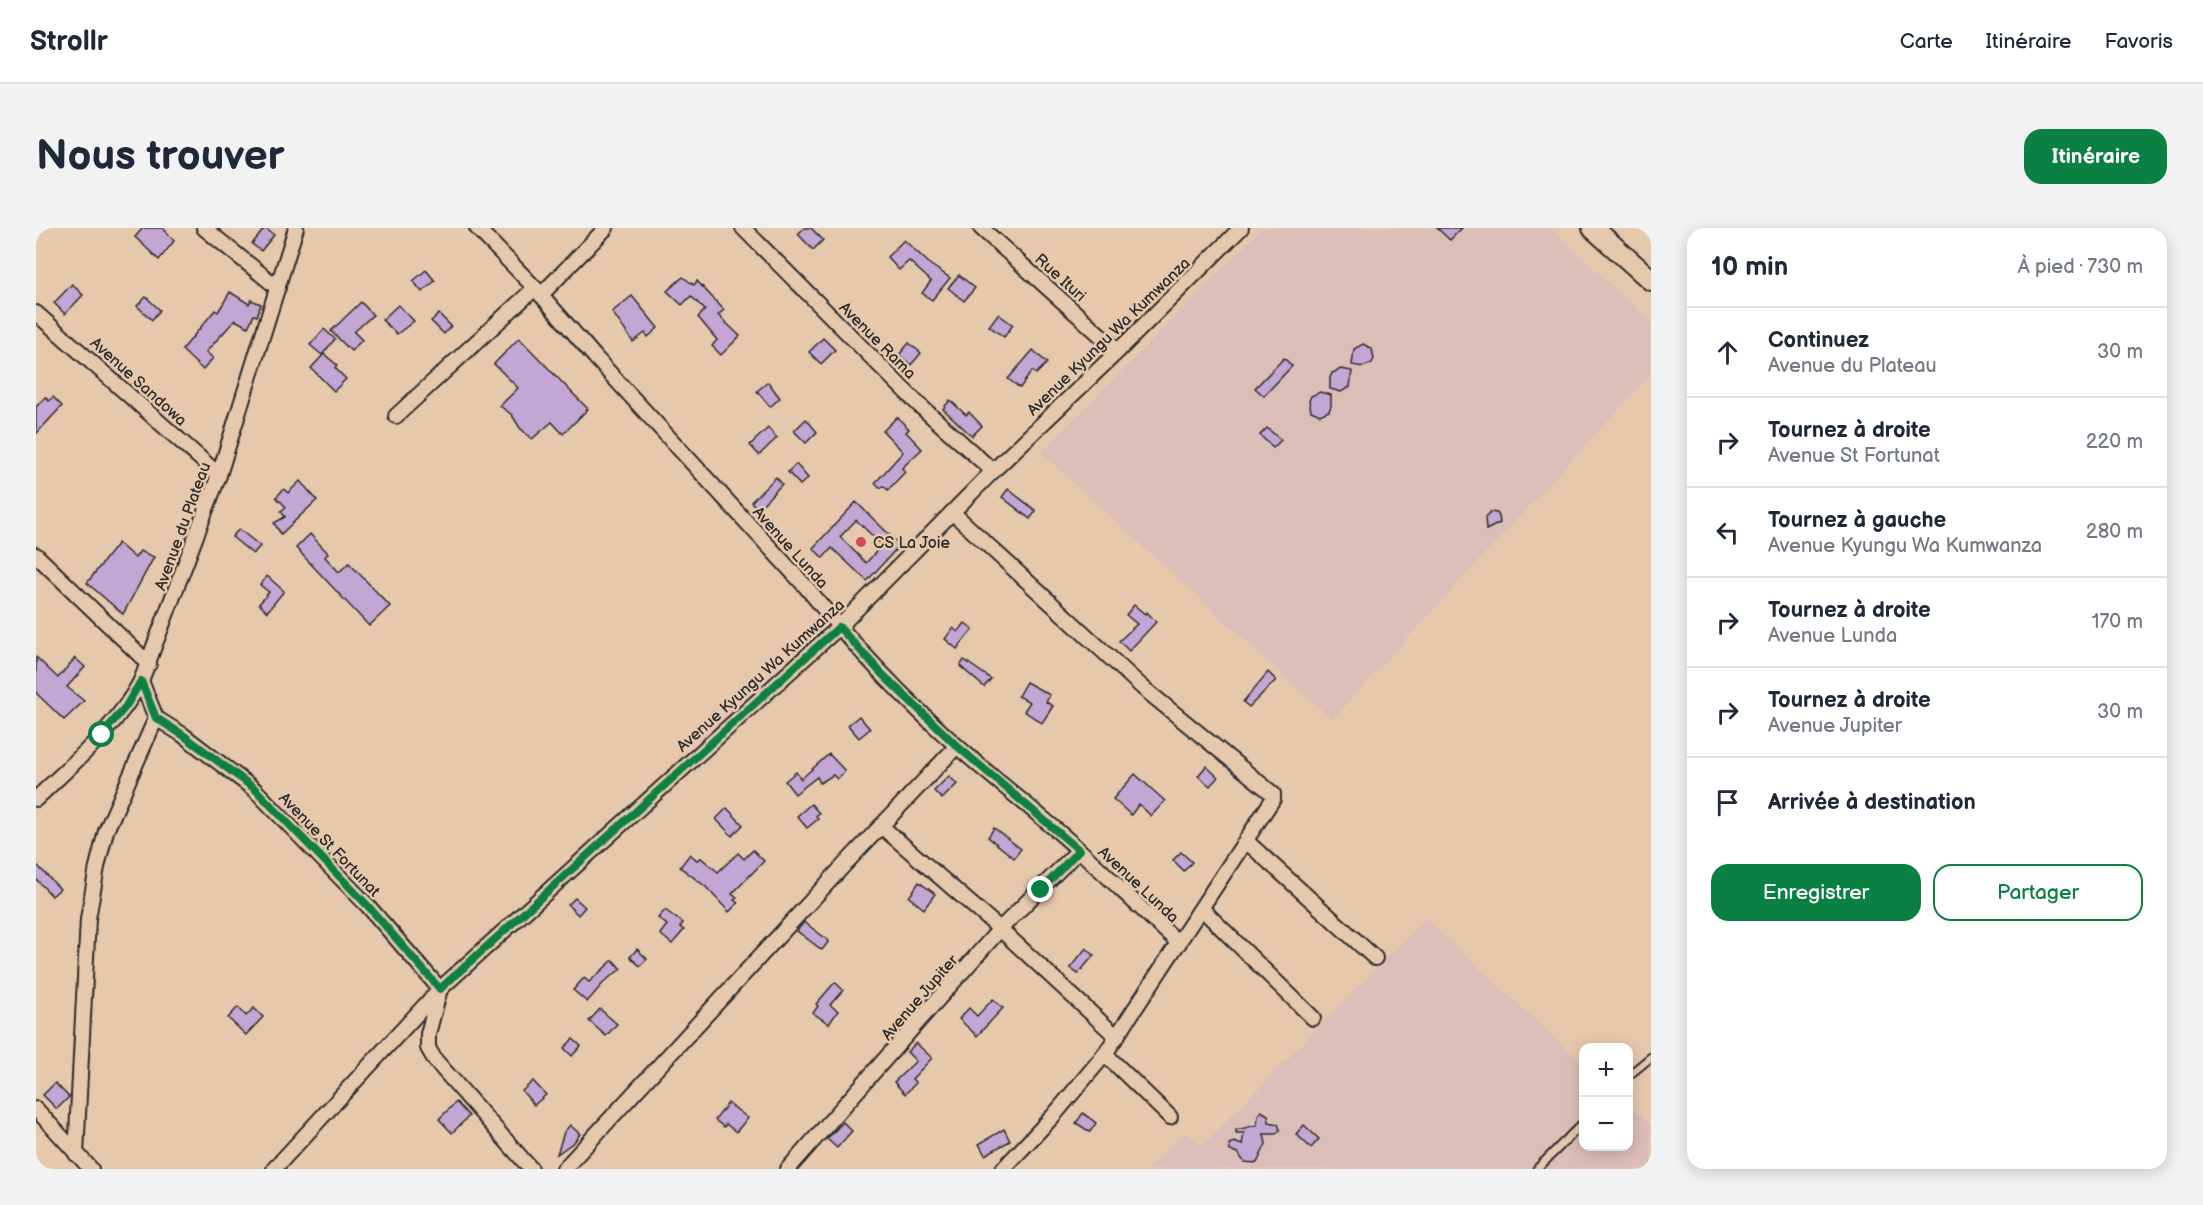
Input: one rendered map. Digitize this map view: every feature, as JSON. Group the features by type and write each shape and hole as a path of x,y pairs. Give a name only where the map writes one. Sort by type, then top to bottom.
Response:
{"main road":[{"path":"1593,228 1651,280"}],"street":[{"path":"204,228 278,288"},
{"name":"Avenue du Plateau","path":"36,800 102,735 126,706 141,681 219,475 296,228"},
{"name":"Avenue Lunda","path":"477,228 538,291 883,675 957,746 1079,850 1132,902 1179,943"},
{"path":"396,416 606,228"},
{"name":"Avenue Rama","path":"743,228 918,404 993,471"},
{"name":"Avenue Kyungu Wa Kumwanza","path":"274,1169 440,989 839,627 993,471 1241,228"},
{"name":"Rue Ituri","path":"985,229 1118,351"},
{"name":"Avenue Sandowa","path":"36,313 219,475"},
{"path":"953,513 1143,687 1271,790 1273,794 1273,799 1202,909 1105,1054 1054,1115 1003,1169"},
{"path":"36,555 148,664"},
{"path":"76,1154 88,919 106,831 156,718 141,681"},
{"name":"Avenue St Fortunat","path":"156,718 183,735 255,789 368,906 440,989"},
{"path":"564,1169 957,746"},
{"path":"881,826 1000,929 1117,1037"},
{"path":"1246,840 1376,958"},
{"name":"Avenue Jupiter","path":"788,1169 1000,929 1079,850"},
{"path":"1202,909 1313,1018"},
{"path":"440,989 430,1025 428,1048 435,1060 531,1169"},
{"path":"1105,1054 1170,1117"},
{"path":"36,1109 91,1169"}],"lane":[{"path":"1633,1073 1651,1057"},
{"path":"1537,1169 1579,1127"}],"shaded area":[{"path":"1262,228 1551,228 1651,322 1651,374 1332,720 1041,453"},
{"path":"1425,918 1579,1059 1579,1151 1633,1151 1633,1109 1651,1125 1651,1169 1147,1169 1185,1132 1202,1146"}],"building":[{"path":"143,228 163,228 174,241 159,260 135,237"},
{"path":"265,228 274,235 261,251 252,244"},
{"path":"804,228 811,228 823,240 813,250 798,234"},
{"path":"1437,228 1462,228 1450,240"},
{"path":"904,240 931,265 950,278 932,300 922,293 931,281 909,261 899,270 887,257"},
{"path":"426,270 435,281 422,292 413,281"},
{"path":"959,275 975,288 964,301 948,288"},
{"path":"683,277 694,285 697,281 724,310 718,315 740,336 721,355 712,346 717,340 698,317 705,310 691,296 682,305 667,291"},
{"path":"72,284 83,295 65,314 54,303"},
{"path":"230,292 249,304 251,300 261,304 257,316 254,315 248,327 235,320 206,352 213,358 203,370 182,350 215,310 218,312"},
{"path":"632,296 658,328 648,337 645,333 633,342 612,312"},
{"path":"146,297 160,310 152,320 137,306"},
{"path":"361,302 373,315 354,332 362,340 351,351 331,331"},
{"path":"398,305 414,321 397,334 382,320"},
{"path":"439,314 451,326 444,334 431,321"},
{"path":"998,314 1013,325 1004,337 989,326"},
{"path":"324,329 335,339 322,355 310,345"},
{"path":"519,338 588,409 563,434 552,422 532,439 520,428 512,415 500,406 518,388 494,364"},
{"path":"823,338 835,350 821,364 809,352"},
{"path":"909,343 921,353 911,365 899,355"},
{"path":"1363,344 1372,349 1374,359 1372,363 1363,367 1352,365 1354,349"},
{"path":"1033,350 1047,363 1036,374 1032,371 1020,388 1008,379"},
{"path":"324,354 337,365 335,368 346,379 334,391 311,368"},
{"path":"1284,358 1292,366 1264,396 1255,388"},
{"path":"1341,369 1352,371 1350,387 1341,392 1330,389 1330,378 1332,373"},
{"path":"768,382 780,398 770,407 757,391"},
{"path":"1320,392 1331,395 1331,406 1329,411 1320,415 1311,411 1309,401 1311,396"},
{"path":"45,397 49,401 53,397 62,406 36,434 36,407"},
{"path":"950,400 966,415 969,412 982,426 972,436 943,409"},
{"path":"897,417 909,429 906,432 922,449 902,468 905,472 888,490 875,483 903,452 883,431"},
{"path":"806,419 817,432 806,443 794,431"},
{"path":"768,428 777,438 759,455 750,445"},
{"path":"1267,428 1281,440 1273,448 1260,435"},
{"path":"796,464 808,478 800,485 788,472"},
{"path":"776,477 782,484 758,509 751,502"},
{"path":"300,481 317,500 281,534 274,523 285,517 281,511 286,507 276,497 284,489 288,493"},
{"path":"1008,489 1036,511 1030,519 1002,497"},
{"path":"856,502 900,545 867,581 832,548 823,558 813,548","holes":["856,520 882,545 866,563 840,537"]},
{"path":"1490,512 1497,513 1500,523 1486,530 1485,518"},
{"path":"239,529 260,546 253,554 232,537"},
{"path":"310,534 328,553 325,557 339,572 349,563 390,606 369,626 296,548"},
{"path":"118,543 135,558 140,551 154,557 123,614 87,583"},
{"path":"267,576 284,591 267,612 259,604 269,592 260,585"},
{"path":"1134,605 1145,614 1147,612 1156,622 1129,651 1119,641 1137,624 1126,615"},
{"path":"965,623 973,629 957,649 945,639 953,628 958,632"},
{"path":"36,657 58,678 75,658 85,667 67,687 84,701 64,720 36,693"},
{"path":"964,660 991,679 984,687 960,666"},
{"path":"1268,672 1276,680 1249,707 1243,702"},
{"path":"1026,682 1050,695 1046,702 1053,706 1042,723 1024,711 1030,702 1018,696"},
{"path":"859,716 870,729 859,738 848,725"},
{"path":"829,754 845,771 837,779 833,775 820,783 817,777 795,794 785,781 796,772 801,779"},
{"path":"1206,766 1218,777 1210,786 1198,776"},
{"path":"1135,774 1165,801 1151,816 1139,804 1131,815 1113,799"},
{"path":"949,776 957,784 942,799 934,791"},
{"path":"811,804 819,813 816,816 818,819 807,828 797,816"},
{"path":"727,808 743,825 732,836 716,819"},
{"path":"994,828 1021,849 1014,858 988,837"},
{"path":"753,850 764,861 732,894 737,898 734,900 738,903 729,912 706,887 680,867 690,854 697,860 701,858 718,872 738,853 744,859"},
{"path":"1181,852 1192,862 1184,871 1173,860"},
{"path":"36,864 60,889 52,896 36,879"},
{"path":"919,882 935,894 924,909 909,897"},
{"path":"575,898 585,907 578,915 568,905"},
{"path":"665,910 683,923 680,927 684,930 672,944 660,934 667,925 658,918"},
{"path":"804,922 829,941 822,950 797,931"},
{"path":"1086,948 1094,955 1078,974 1070,968"},
{"path":"637,949 647,959 640,966 630,957"},
{"path":"613,960 621,969 605,981 587,1002 573,990 584,978 589,982"},
{"path":"835,982 843,990 830,1005 838,1011 829,1024 813,1013 818,1006 816,1004"},
{"path":"993,999 1003,1008 977,1036 959,1019 969,1008 977,1016"},
{"path":"238,1007 246,1016 254,1008 263,1017 246,1035 228,1018"},
{"path":"600,1009 617,1024 606,1036 589,1021"},
{"path":"573,1039 581,1046 572,1056 564,1048"},
{"path":"916,1043 932,1058 912,1079 916,1083 905,1094 894,1082 916,1061 907,1052"},
{"path":"533,1081 546,1095 534,1105 522,1091"},
{"path":"55,1083 69,1097 57,1109 43,1095"},
{"path":"456,1102 469,1116 452,1133 439,1119"},
{"path":"728,1103 748,1118 736,1132 726,1124 724,1127 715,1120"},
{"path":"1261,1111 1268,1115 1269,1122 1278,1124 1280,1130 1276,1134 1264,1134 1266,1144 1257,1163 1244,1162 1238,1153 1230,1151 1229,1144 1234,1142 1242,1145 1244,1133 1236,1133 1236,1130 1257,1125"},
{"path":"1083,1113 1096,1123 1090,1132 1076,1123"},
{"path":"843,1122 852,1131 837,1148 827,1139"},
{"path":"570,1125 580,1134 574,1142 557,1154 564,1132"},
{"path":"1304,1125 1319,1139 1311,1148 1296,1134"},
{"path":"1004,1129 1010,1141 985,1155 979,1144"}],"place":[{"name":"CS La Joie","path":"861,542"}],"route":[{"path":"102,735 126,706 141,681 156,718 183,735 255,789 368,906 440,989 839,627 883,675 957,746 1079,850 1041,890"}]}
